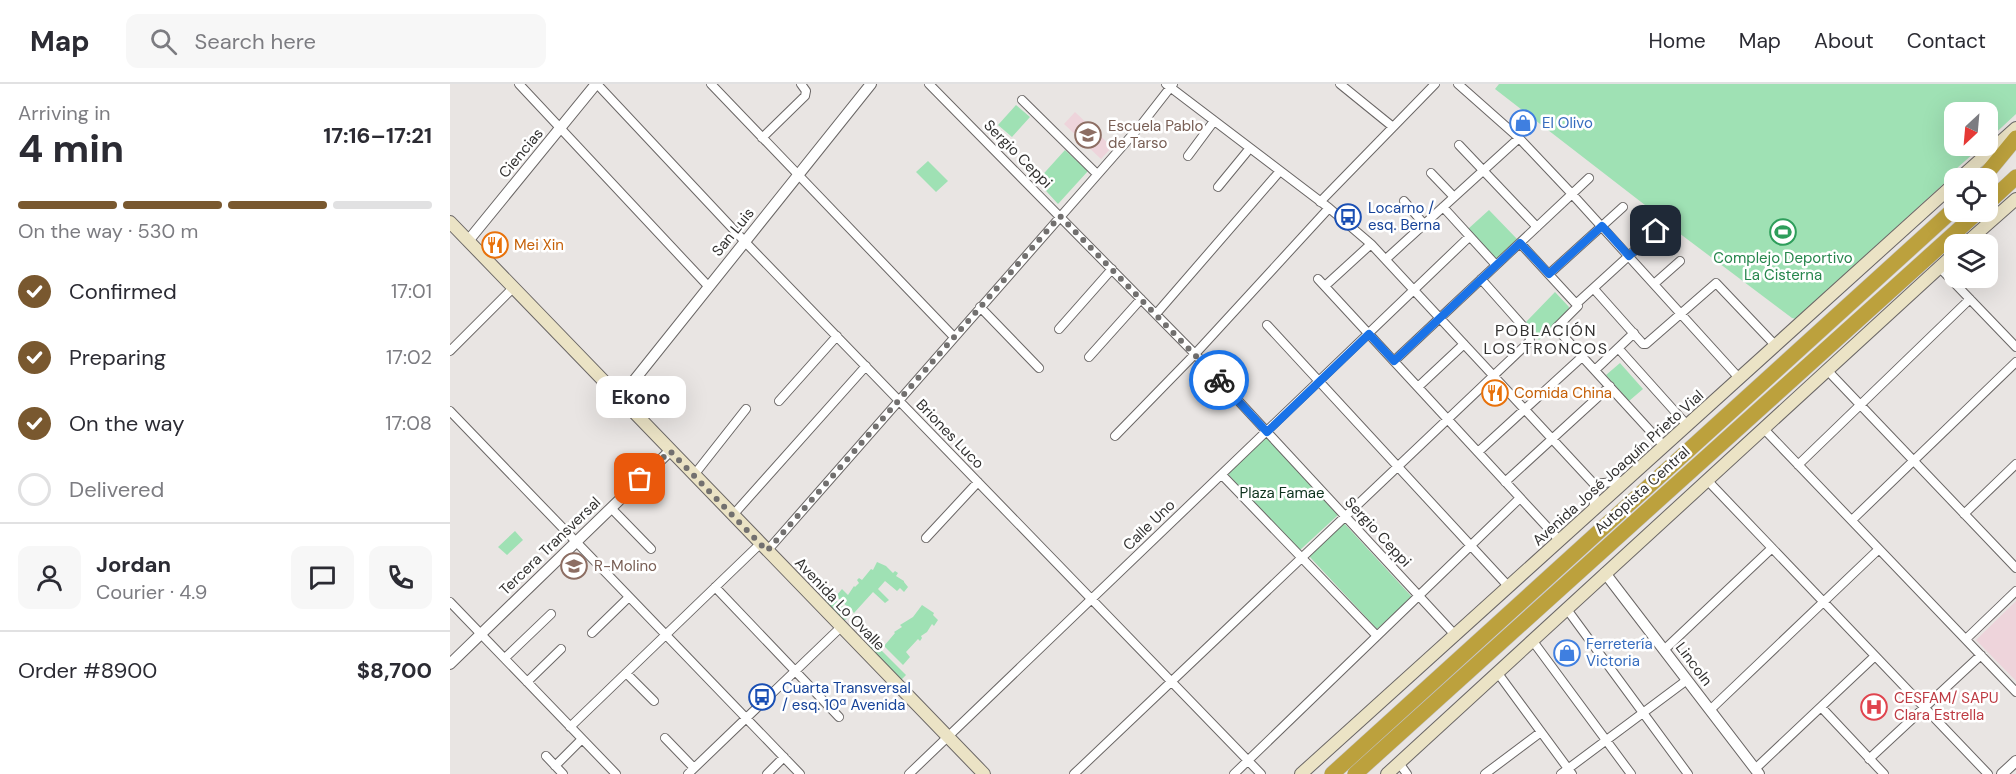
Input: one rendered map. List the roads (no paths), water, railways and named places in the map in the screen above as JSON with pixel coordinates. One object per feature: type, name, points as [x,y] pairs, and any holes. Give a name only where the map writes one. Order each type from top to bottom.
[{"type":"highway","points":[[1991,168],[2016,138]]},
{"type":"highway","points":[[1998,170],[2016,153]]},
{"type":"highway","points":[[1998,194],[2013,181]]},
{"type":"highway","name":"Autopista Central","points":[[1332,774],[1944,218]]},
{"type":"highway","name":"Autopista Central","points":[[1354,774],[1967,222]]},
{"type":"main road","points":[[1971,168],[2016,128]]},
{"type":"main road","name":"Avenida José Joaquín Prieto Vial","points":[[1301,774],[1944,193]]},
{"type":"main road","points":[[1976,234],[2016,199]]},
{"type":"main road","name":"Avenida Lo Ovalle","points":[[450,222],[948,736],[980,772]]},
{"type":"main road","points":[[1386,774],[1944,263]]},
{"type":"street","points":[[519,84],[709,287]]},
{"type":"street","name":"Ciencias","points":[[468,241],[597,84]]},
{"type":"street","name":"Briones Luco","points":[[597,84],[745,241],[1261,774]]},
{"type":"street","points":[[711,84],[954,337]]},
{"type":"street","points":[[762,138],[805,96],[806,91],[801,84]]},
{"type":"street","name":"San Luis","points":[[620,399],[871,84]]},
{"type":"street","name":"Sergio Ceppi","points":[[929,84],[1195,354],[1456,636]]},
{"type":"street","points":[[1340,84],[1393,127]]},
{"type":"street","points":[[1320,202],[1435,84]]},
{"type":"street","points":[[1458,84],[1519,138],[1739,378]]},
{"type":"street","points":[[570,726],[715,587],[764,547],[980,308],[1097,174],[1170,85],[1329,208],[1386,259],[1594,484],[1593,511]]},
{"type":"street","points":[[1022,100],[1097,174]]},
{"type":"street","points":[[1188,156],[1214,121]]},
{"type":"street","points":[[1386,259],[1519,138]]},
{"type":"street","points":[[1459,145],[1537,227]]},
{"type":"street","points":[[1218,187],[1250,148]]},
{"type":"street","points":[[1156,314],[1280,171]]},
{"type":"street","points":[[1431,173],[1454,197]]},
{"type":"street","points":[[1394,361],[1589,178]]},
{"type":"street","points":[[1404,201],[1424,224]]},
{"type":"street","points":[[1443,207],[1496,265]]},
{"type":"street","points":[[1549,274],[1623,207]]},
{"type":"street","points":[[1114,436],[1195,354],[1329,208]]},
{"type":"street","points":[[1656,231],[1577,305],[1557,328],[1664,446]]},
{"type":"street","name":"Calle Uno","points":[[909,774],[1469,237]]},
{"type":"street","points":[[1520,243],[1577,305]]},
{"type":"street","points":[[1325,286],[1371,244]]},
{"type":"street","points":[[1654,284],[1680,261]]},
{"type":"street","points":[[1940,267],[2016,348]]},
{"type":"street","points":[[1059,329],[1112,269]]},
{"type":"street","points":[[1318,279],[1560,541]]},
{"type":"street","points":[[1074,774],[1446,418],[1530,341],[1529,333],[1481,279]]},
{"type":"street","points":[[1594,289],[1646,344],[1716,283],[1775,345]]},
{"type":"street","points":[[450,351],[513,288]]},
{"type":"street","points":[[1089,357],[1141,299]]},
{"type":"street","points":[[1798,465],[1970,299]]},
{"type":"street","points":[[980,308],[1039,368]]},
{"type":"street","points":[[1267,325],[1509,587]]},
{"type":"street","points":[[1595,370],[1634,333]]},
{"type":"street","points":[[779,401],[837,336]]},
{"type":"street","points":[[1418,387],[1464,344]]},
{"type":"street","points":[[1618,348],[1687,425]]},
{"type":"street","points":[[1478,452],[1583,356]]},
{"type":"street","points":[[1852,520],[2016,362]]},
{"type":"street","points":[[733,515],[866,366]]},
{"type":"street","points":[[1827,370],[2016,568]]},
{"type":"street","points":[[1505,482],[1610,386]]},
{"type":"street","points":[[694,475],[746,409]]},
{"type":"street","points":[[450,411],[800,774]]},
{"type":"street","points":[[1763,428],[2016,692]]},
{"type":"street","name":"Tercera Transversal","points":[[450,664],[670,451]]},
{"type":"street","points":[[1964,514],[2016,464]]},
{"type":"street","points":[[1222,475],[1377,636]]},
{"type":"street","points":[[1594,484],[1610,484],[1627,480]]},
{"type":"street","points":[[1707,480],[1988,774]]},
{"type":"street","points":[[926,538],[978,482]]},
{"type":"street","points":[[1234,774],[1520,498]]},
{"type":"street","points":[[611,508],[651,549]]},
{"type":"street","points":[[1664,650],[1772,548]]},
{"type":"street","points":[[1710,710],[1879,549]]},
{"type":"street","name":"Lincoln","points":[[1605,573],[1757,772]]},
{"type":"street","points":[[715,587],[839,717]]},
{"type":"street","points":[[1966,639],[2016,591]]},
{"type":"street","points":[[592,633],[629,597]]},
{"type":"street","points":[[450,602],[616,774]]},
{"type":"street","points":[[1566,608],[1689,774]]},
{"type":"street","points":[[505,658],[551,614]]},
{"type":"street","points":[[665,738],[691,771],[841,627]]},
{"type":"street","points":[[1532,640],[1631,774]]},
{"type":"street","points":[[527,682],[561,649]]},
{"type":"street","points":[[1869,759],[1981,655]]},
{"type":"street","points":[[1757,772],[1875,656]]},
{"type":"street","points":[[1497,672],[1567,772],[1687,680]]},
{"type":"street","points":[[626,674],[654,701]]},
{"type":"street","points":[[1821,707],[1884,774]]},
{"type":"street","points":[[1485,774],[1541,732]]},
{"type":"street","points":[[555,766],[582,738]]},
{"type":"street","points":[[546,756],[563,774]]},
{"type":"street","points":[[766,774],[784,757]]},
{"type":"street","points":[[2002,774],[2016,761]]},
{"type":"street","points":[[1399,763],[1407,774]]},
{"type":"place","name":"El Olivo","points":[[1523,123]]},
{"type":"place","name":"Escuela Pablo de Tarso","points":[[1088,135]]},
{"type":"place","name":"Locarno / esq. Berna","points":[[1348,217]]},
{"type":"place","name":"Complejo Deportivo La Cisterna","points":[[1783,232]]},
{"type":"place","name":"Mei Xin","points":[[495,245]]},
{"type":"place","name":"Comida China","points":[[1495,393]]},
{"type":"place","name":"Ekono","points":[[640,479]]},
{"type":"place","name":"R-Molino","points":[[574,566]]},
{"type":"place","name":"Ferretería Victoria","points":[[1567,653]]},
{"type":"place","name":"Cuarta Transversal / esq. 10ª Avenida","points":[[762,697]]},
{"type":"place","name":"CESFAM/ SAPU Clara Estrella","points":[[1874,707]]},
{"type":"district","name":"POBLACIÓN LOS TRONCOS","points":[[1546,339]]},
{"type":"park label","name":"Plaza Famae","points":[[1282,493]]}]
